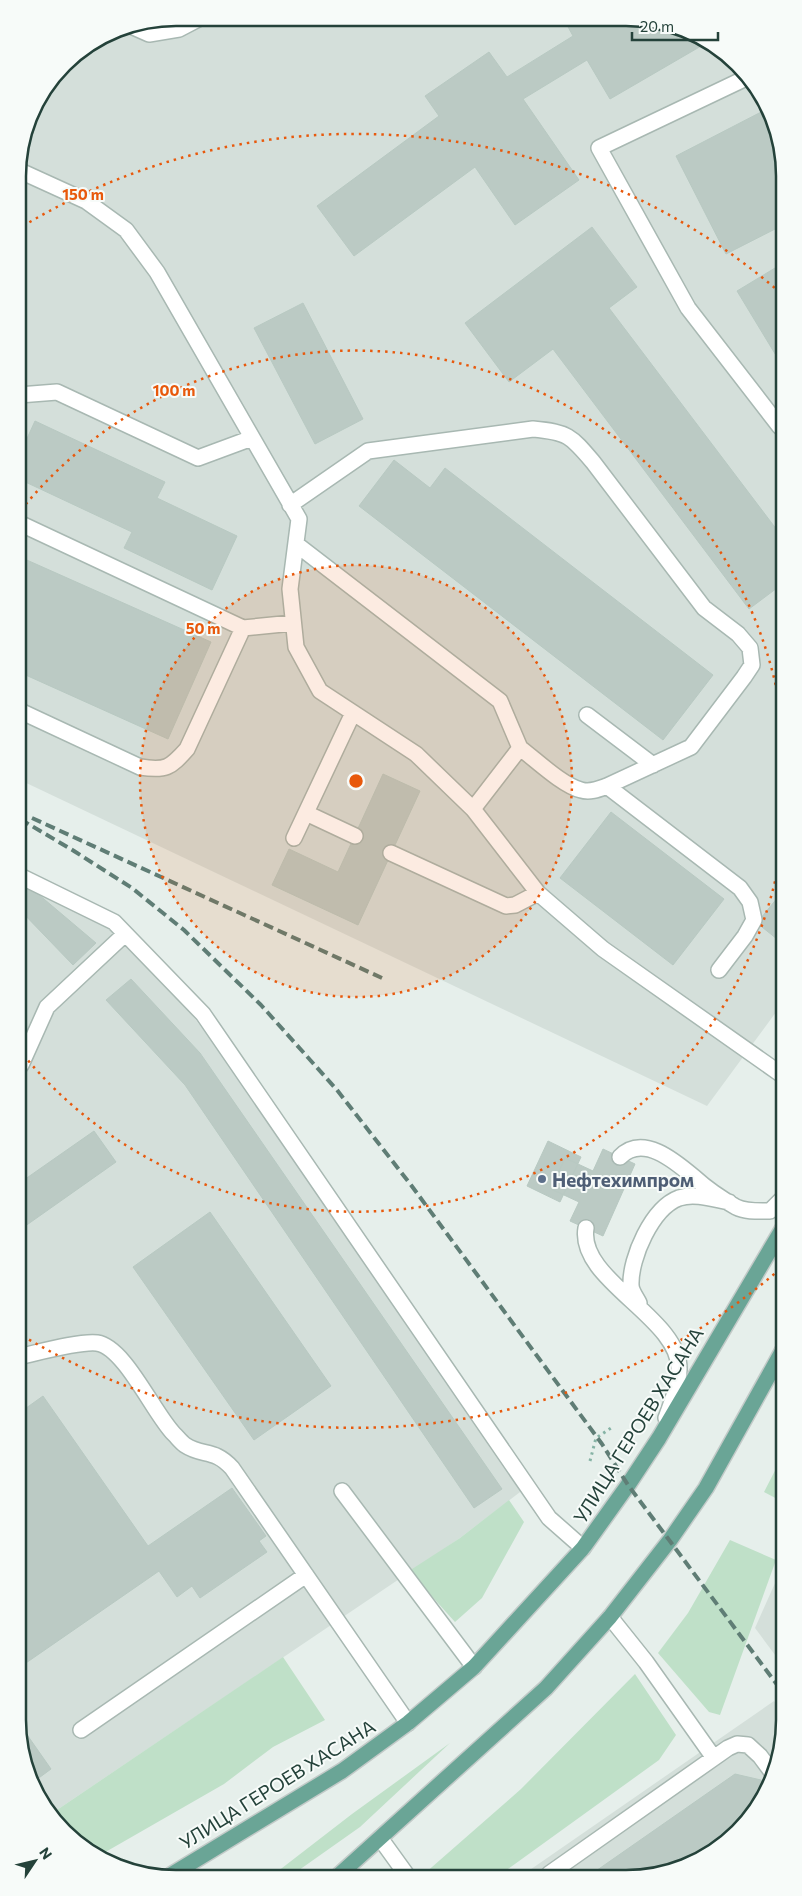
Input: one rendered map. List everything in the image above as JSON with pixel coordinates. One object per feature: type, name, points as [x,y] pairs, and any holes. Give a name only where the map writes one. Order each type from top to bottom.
[{"type":"main road","name":"УЛИЦА ГЕРОЕВ ХАСАНА","points":[[179,1870],[342,1771],[408,1723],[474,1667],[583,1548],[628,1485],[775,1241]]},
{"type":"main road","points":[[345,1870],[546,1688],[610,1617],[670,1540],[706,1488],[775,1364]]},
{"type":"lane","points":[[141,30],[149,34],[178,29],[184,26]]},
{"type":"lane","points":[[741,80],[599,148],[688,308],[776,422]]},
{"type":"lane","points":[[27,174],[86,202],[126,230],[157,272],[299,520],[290,589],[293,624],[296,647],[320,691],[416,754],[473,809],[538,892],[603,949],[775,1070]]},
{"type":"lane","points":[[27,394],[57,392],[198,458],[252,438]]},
{"type":"lane","points":[[290,505],[368,451],[533,429],[554,431],[574,439],[704,608],[738,634],[750,648],[752,665],[691,747],[607,786],[594,790],[581,790],[566,784],[520,748],[500,701],[296,544]]},
{"type":"lane","points":[[27,527],[243,628],[293,624]]},
{"type":"lane","points":[[27,714],[140,767],[158,770],[173,764],[187,749],[243,628]]},
{"type":"lane","points":[[294,838],[352,713]]},
{"type":"lane","points":[[587,715],[653,765]]},
{"type":"lane","points":[[473,809],[520,748]]},
{"type":"lane","points":[[607,786],[740,888],[750,902],[754,920],[745,936],[720,970]]},
{"type":"lane","points":[[306,813],[355,836]]},
{"type":"lane","points":[[391,853],[506,906],[515,905],[538,892]]},
{"type":"lane","points":[[27,879],[114,922],[203,1014],[549,1518],[583,1548]]},
{"type":"lane","points":[[26,1044],[47,1007],[125,934]]},
{"type":"lane","points":[[620,1157],[626,1150],[637,1147],[662,1153],[680,1164],[696,1179],[728,1202],[743,1210],[770,1211],[775,1205]]},
{"type":"lane","points":[[660,1329],[639,1303],[631,1288],[632,1268],[638,1249],[657,1216],[668,1205],[680,1198],[698,1196],[728,1202]]},
{"type":"lane","points":[[586,1228],[585,1236],[592,1258],[615,1285],[667,1335],[676,1352],[679,1368],[676,1392],[658,1438]]},
{"type":"lane","points":[[26,1355],[97,1343],[111,1349],[126,1366],[172,1432],[186,1445],[223,1458],[232,1468],[408,1723]]},
{"type":"lane","points":[[342,1491],[474,1667]]},
{"type":"lane","points":[[82,1730],[306,1575]]},
{"type":"lane","points":[[610,1617],[646,1662],[714,1758]]},
{"type":"lane","points":[[555,1870],[714,1758],[737,1744],[748,1745],[768,1767]]},
{"type":"lane","points":[[380,1838],[403,1870]]},
{"type":"path","points":[[590,1461],[596,1438],[611,1428]]},
{"type":"shaded area","points":[[176,26],[626,26],[655,29],[674,34],[701,46],[732,70],[756,101],[771,137],[776,176],[775,1013],[707,1106],[27,783],[27,166],[31,137],[46,101],[63,77],[77,63],[101,46],[137,31]]},
{"type":"shaded area","points":[[27,871],[92,909],[162,976],[291,1144],[524,1489],[460,1538],[57,1810],[46,1795],[31,1759],[26,1720]]},
{"type":"shaded area","points":[[775,1583],[775,1655],[755,1628]]},
{"type":"shaded area","points":[[774,1701],[775,1702],[775,1730],[771,1759],[756,1795],[739,1819],[725,1833],[701,1850],[665,1865],[645,1868],[626,1870],[530,1870]]},
{"type":"green space","points":[[775,1470],[775,1498],[764,1492]]},
{"type":"green space","points":[[509,1500],[524,1522],[482,1598],[455,1622],[409,1571],[460,1538]]},
{"type":"green space","points":[[730,1540],[775,1560],[720,1715],[709,1712],[658,1653],[688,1613]]},
{"type":"green space","points":[[283,1657],[325,1720],[273,1747],[224,1784],[106,1852],[77,1833],[57,1810]]},
{"type":"green space","points":[[635,1674],[676,1735],[659,1760],[507,1870],[429,1870],[521,1789]]},
{"type":"green space","points":[[450,1743],[360,1827],[299,1870],[279,1870],[352,1814]]},
{"type":"building","points":[[568,26],[626,26],[655,29],[674,34],[701,46],[610,99],[587,60],[523,99],[579,180],[515,225],[475,167],[354,256],[317,206],[439,116],[425,96],[489,52],[507,77],[573,36]]},
{"type":"building","points":[[761,112],[771,137],[774,157],[776,229],[726,254],[676,156]]},
{"type":"building","points":[[592,227],[637,287],[609,308],[776,528],[776,589],[749,609],[553,349],[509,382],[465,323]]},
{"type":"building","points":[[776,267],[776,355],[737,291]]},
{"type":"building","points":[[303,303],[363,419],[315,444],[254,328]]},
{"type":"building","points":[[35,421],[165,482],[157,498],[237,536],[212,590],[124,548],[132,532],[27,483],[27,439]]},
{"type":"building","points":[[394,460],[430,488],[445,468],[713,675],[663,740],[359,506]]},
{"type":"building","points":[[27,560],[211,642],[168,739],[27,675]]},
{"type":"building","points":[[383,774],[420,791],[358,925],[272,885],[289,849],[338,872]]},
{"type":"building","points":[[611,812],[724,899],[673,965],[560,878]]},
{"type":"building","points":[[27,884],[96,943],[73,965],[27,917]]},
{"type":"building","points":[[776,900],[776,938],[757,923]]},
{"type":"building","points":[[131,979],[200,1053],[502,1489],[474,1508],[185,1085],[106,1000]]},
{"type":"building","points":[[94,1131],[116,1162],[26,1225],[26,1178]]},
{"type":"building","points":[[548,1141],[581,1157],[560,1202],[527,1186]]},
{"type":"building","points":[[603,1149],[635,1164],[603,1236],[570,1221],[579,1202],[551,1189],[565,1158],[593,1171]]},
{"type":"building","points":[[210,1212],[331,1386],[254,1440],[133,1267]]},
{"type":"building","points":[[43,1396],[148,1546],[232,1488],[266,1536],[259,1541],[267,1552],[200,1598],[192,1586],[177,1597],[159,1571],[26,1663],[26,1408]]},
{"type":"building","points":[[28,1736],[51,1769],[39,1778],[31,1759]]},
{"type":"building","points":[[735,1774],[762,1782],[756,1795],[739,1819],[725,1833],[701,1850],[665,1865],[626,1870],[597,1870]]},
{"type":"railway","points":[[32,818],[382,978]]},
{"type":"railway","points":[[27,823],[132,888],[184,930],[261,1005],[337,1090],[411,1185],[602,1444],[628,1485],[775,1682]]},
{"type":"place","name":"Нефтехимпром","points":[[542,1179]]}]
